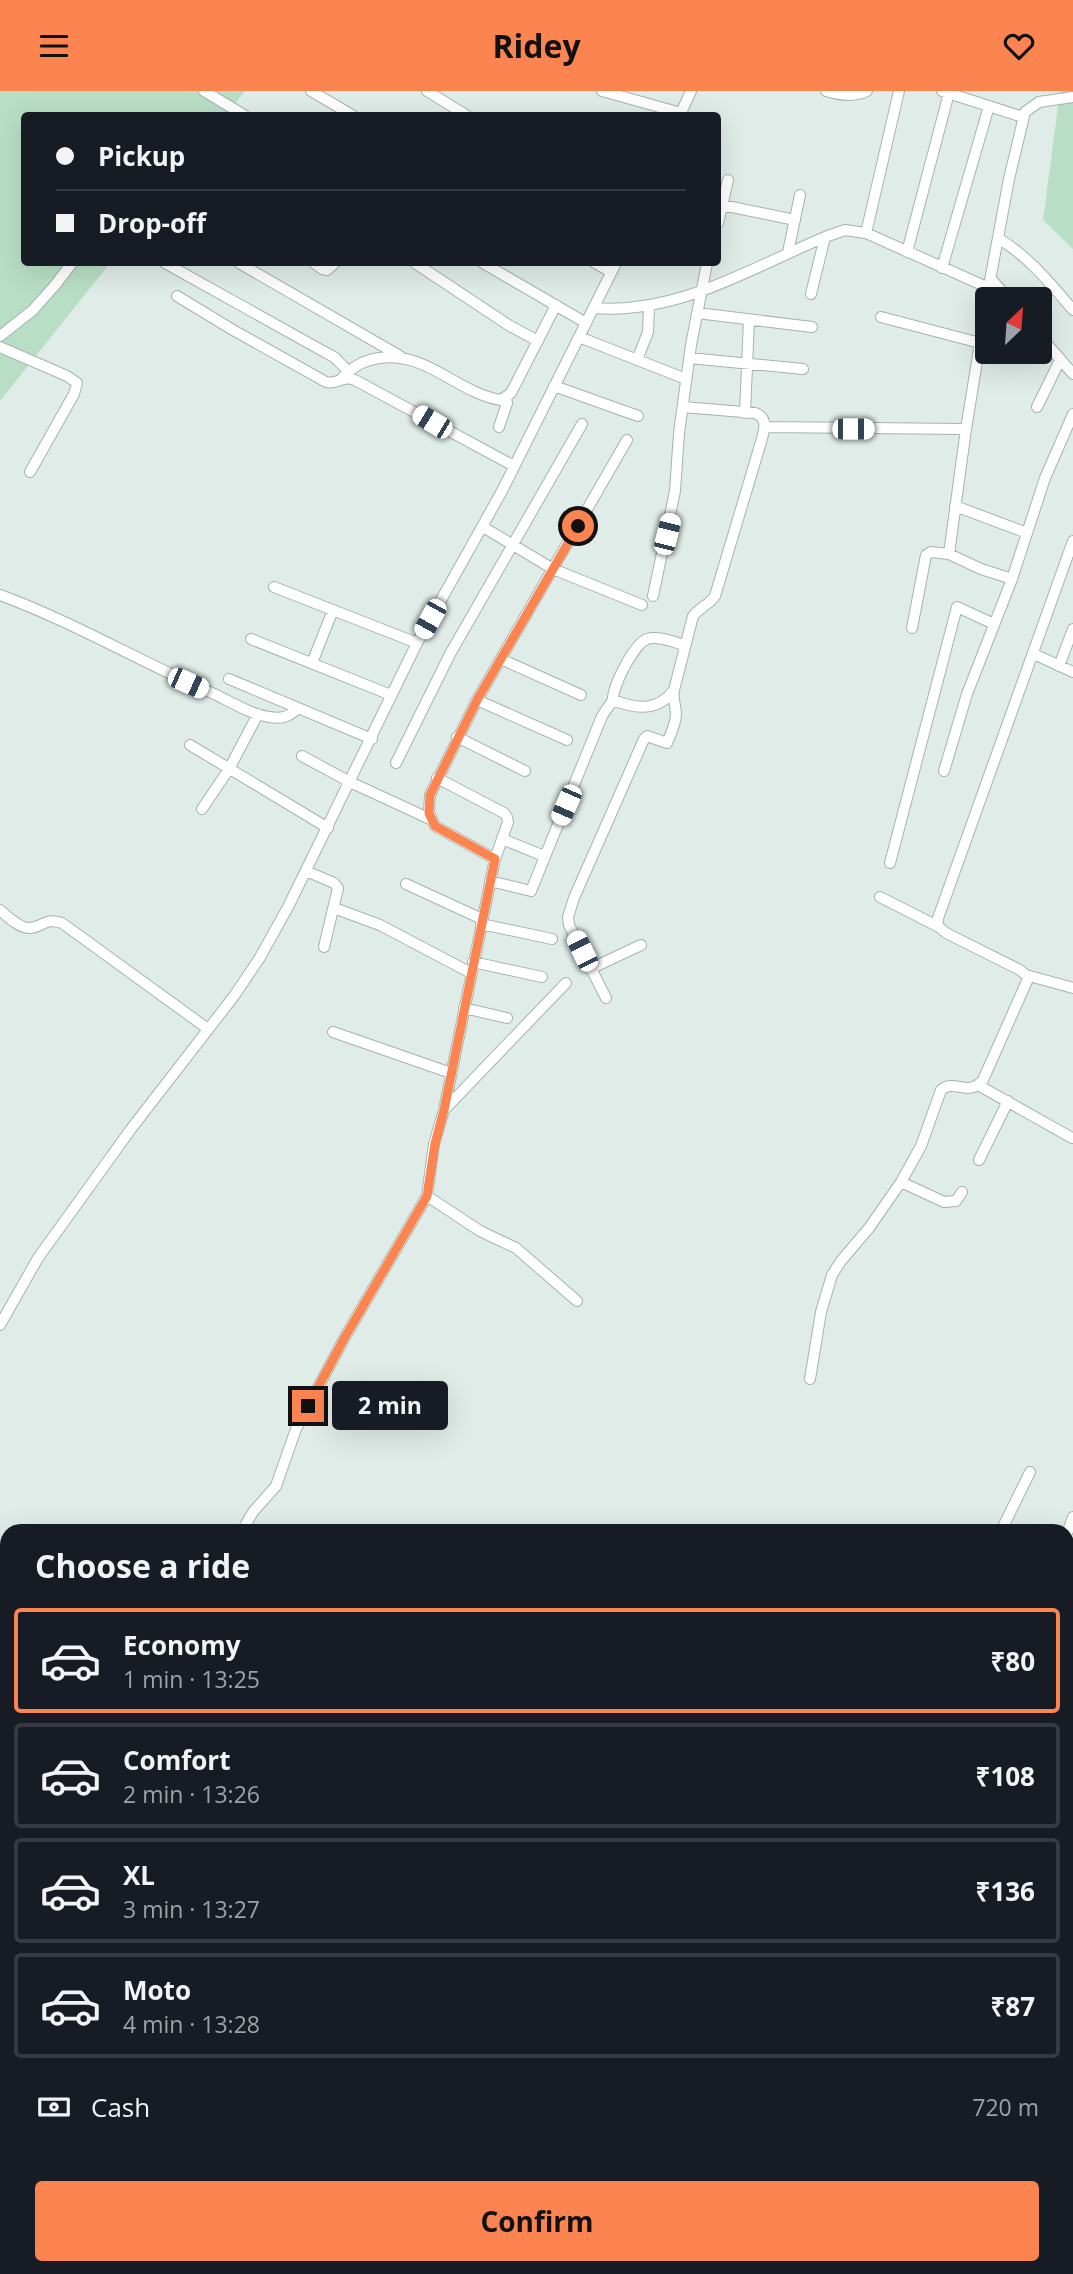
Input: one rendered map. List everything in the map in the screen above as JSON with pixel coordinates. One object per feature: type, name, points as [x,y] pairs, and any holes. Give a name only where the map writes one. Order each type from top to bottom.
[{"type":"street","points":[[204,91],[239,112]]},
{"type":"street","points":[[311,91],[347,112]]},
{"type":"street","points":[[427,91],[461,112]]},
{"type":"street","points":[[602,91],[674,112]]},
{"type":"street","points":[[682,112],[691,91]]},
{"type":"street","points":[[826,91],[837,94],[861,94],[867,91]]},
{"type":"street","points":[[866,233],[899,91]]},
{"type":"street","points":[[907,252],[946,92],[1023,117]]},
{"type":"street","points":[[990,287],[1023,117],[1030,107],[1051,95],[1073,97]]},
{"type":"street","points":[[942,268],[989,106]]},
{"type":"street","points":[[721,210],[728,180]]},
{"type":"street","points":[[788,252],[800,195]]},
{"type":"street","points":[[722,205],[795,221]]},
{"type":"street","points":[[594,308],[628,310],[649,307],[700,292],[788,252],[845,230],[866,233],[979,287]]},
{"type":"street","points":[[811,294],[824,237]]},
{"type":"street","points":[[998,238],[1036,266],[1073,310]]},
{"type":"street","points":[[0,336],[33,310],[70,266]]},
{"type":"street","points":[[170,266],[321,349],[341,363],[348,377],[514,466]]},
{"type":"street","points":[[244,266],[402,357]]},
{"type":"street","points":[[420,266],[538,341]]},
{"type":"street","points":[[488,266],[586,323]]},
{"type":"street","points":[[653,596],[675,491],[686,379],[706,266]]},
{"type":"street","points":[[0,1325],[38,1258],[131,1129],[259,960],[372,740],[417,643],[483,527],[613,267]]},
{"type":"street","points":[[177,296],[326,382],[332,383],[364,361],[402,357],[421,362],[501,400],[511,393],[556,305]]},
{"type":"street","points":[[637,360],[648,331],[649,307]]},
{"type":"street","points":[[697,313],[812,327]]},
{"type":"street","points":[[881,317],[975,342]]},
{"type":"street","points":[[746,412],[749,320]]},
{"type":"street","points":[[579,337],[686,379]]},
{"type":"street","points":[[0,347],[67,376],[77,383],[77,389],[30,473]]},
{"type":"street","points":[[1052,350],[1073,374]]},
{"type":"street","points":[[689,358],[803,369]]},
{"type":"street","points":[[1037,407],[1060,360]]},
{"type":"street","points":[[949,554],[977,364]]},
{"type":"street","points":[[554,386],[638,416]]},
{"type":"street","points":[[499,427],[507,403],[506,398]]},
{"type":"street","points":[[606,998],[569,925],[571,908],[644,739],[647,736],[667,743],[676,716],[674,690],[693,616],[711,603],[715,596],[765,427],[761,415],[683,407]]},
{"type":"street","points":[[944,771],[967,694],[1012,579],[1045,478],[1073,414]]},
{"type":"street","points":[[396,763],[428,695],[582,424]]},
{"type":"street","points":[[765,427],[966,429]]},
{"type":"street","points":[[495,859],[435,826],[430,819],[428,802],[437,778],[477,700],[627,440]]},
{"type":"street","points":[[956,506],[1027,533]]},
{"type":"street","points":[[483,527],[552,569],[642,605]]},
{"type":"street","points":[[939,927],[938,914],[1073,541]]},
{"type":"street","points":[[912,628],[926,555],[931,552],[949,554],[981,569],[1012,579]]},
{"type":"street","points":[[274,587],[417,643]]},
{"type":"street","points":[[0,595],[59,619],[188,683],[258,714],[279,718],[290,716],[298,708]]},
{"type":"street","points":[[890,863],[957,607],[994,624]]},
{"type":"street","points":[[312,663],[332,610]]},
{"type":"street","points":[[1059,666],[1073,629]]},
{"type":"street","points":[[251,639],[391,695]]},
{"type":"street","points":[[490,881],[531,891],[602,716],[613,701],[616,681],[640,644],[647,639],[685,645]]},
{"type":"street","points":[[1034,654],[1073,672]]},
{"type":"street","points":[[501,659],[581,695]]},
{"type":"street","points":[[229,679],[372,740]]},
{"type":"street","points":[[613,701],[645,708],[668,698],[674,690]]},
{"type":"street","points":[[477,700],[567,740]]},
{"type":"street","points":[[202,809],[229,769],[258,714]]},
{"type":"street","points":[[457,737],[525,771]]},
{"type":"street","points":[[190,745],[328,828]]},
{"type":"street","points":[[302,757],[430,819]]},
{"type":"street","points":[[247,1524],[253,1512],[276,1486],[296,1429],[345,1337],[427,1196],[435,1144],[490,881],[508,822],[504,813],[437,778]]},
{"type":"street","points":[[502,839],[544,856]]},
{"type":"street","points":[[306,871],[334,883],[338,888],[324,947]]},
{"type":"street","points":[[406,884],[482,921],[552,939]]},
{"type":"street","points":[[880,897],[1026,975],[1073,988]]},
{"type":"street","points":[[334,908],[380,925],[472,967],[542,977]]},
{"type":"street","points":[[0,910],[28,928],[51,921],[62,923],[208,1029]]},
{"type":"street","points":[[590,969],[640,945]]},
{"type":"street","points":[[810,1379],[821,1312],[832,1275],[901,1182],[921,1146],[941,1090],[945,1087],[968,1089],[978,1086],[988,1070],[1027,981],[1026,975]]},
{"type":"street","points":[[444,1110],[566,983]]},
{"type":"street","points":[[464,1008],[507,1017]]},
{"type":"street","points":[[333,1032],[451,1073]]},
{"type":"street","points":[[978,1086],[1072,1138]]},
{"type":"street","points":[[979,1160],[1008,1101]]},
{"type":"street","points":[[901,1182],[944,1202],[956,1201],[962,1192]]},
{"type":"street","points":[[427,1196],[480,1231],[516,1248],[577,1301]]},
{"type":"street","points":[[1004,1524],[1030,1472]]},
{"type":"green space","points":[[0,91],[245,91],[228,112],[21,112],[21,266],[108,266],[0,401]]},
{"type":"green space","points":[[1060,91],[1073,91],[1073,249],[1043,220]]},
{"type":"route","points":[[308,1406],[427,1196],[435,1144],[495,859],[435,826],[429,813],[430,795],[477,700],[578,526]]}]
